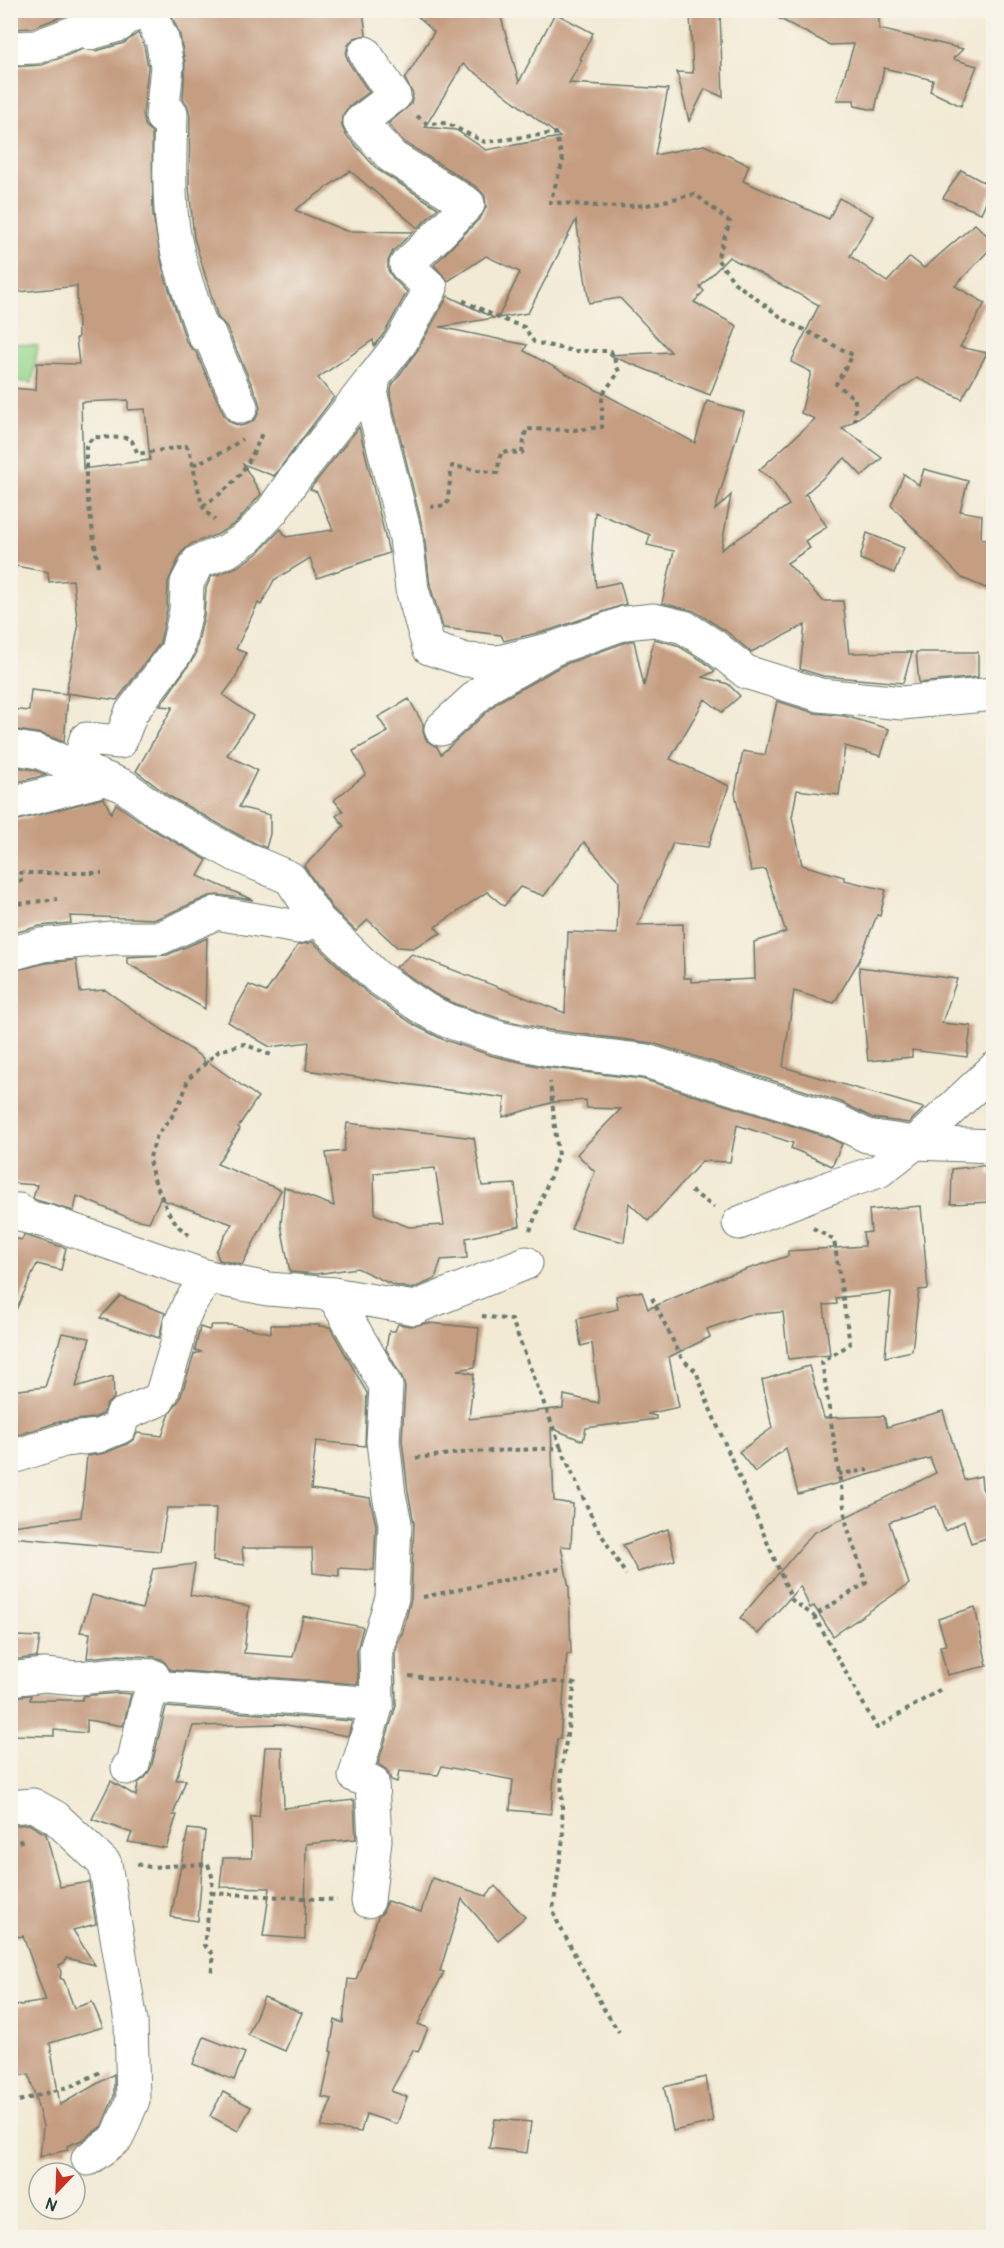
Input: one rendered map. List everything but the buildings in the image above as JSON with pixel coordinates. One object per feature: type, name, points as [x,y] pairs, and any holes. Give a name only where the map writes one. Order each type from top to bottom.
[{"type":"street","points":[[10,48],[36,47],[86,28],[91,33],[119,26],[122,20],[147,10],[162,39],[167,66],[162,117],[171,114],[173,230],[192,302],[204,335],[209,334],[255,425]]},
{"type":"street","points":[[91,774],[86,739],[120,742],[131,713],[177,651],[186,611],[187,583],[198,562],[227,551],[242,542],[272,511],[294,479],[401,342],[431,288],[406,265],[468,204],[392,157],[360,122],[394,96],[365,53]]},
{"type":"street","points":[[374,377],[371,396],[406,538],[412,589],[429,648],[466,660],[499,662],[555,648],[625,623],[654,620],[684,627],[714,646],[746,672],[820,694],[902,703],[993,694]]},
{"type":"street","points":[[441,729],[487,687],[555,648]]},
{"type":"street","points":[[10,747],[39,752],[124,786],[159,812],[236,855],[290,878],[318,920],[377,977],[426,1010],[448,1021],[489,1035],[546,1049],[646,1060],[835,1120],[867,1136],[915,1143],[993,1146]]},
{"type":"street","points":[[10,804],[91,774]]},
{"type":"street","points":[[10,954],[42,945],[112,938],[160,938],[216,913],[298,927],[318,920]]},
{"type":"street","points":[[739,1223],[879,1171],[915,1143],[993,1069]]},
{"type":"street","points":[[10,1210],[19,1210],[27,1216],[208,1277],[268,1289],[333,1294],[414,1308],[527,1249]]},
{"type":"street","points":[[10,1458],[64,1440],[98,1436],[120,1427],[122,1415],[158,1400],[177,1344],[180,1325],[189,1304],[208,1277]]},
{"type":"street","points":[[333,1294],[386,1386],[383,1441],[389,1496],[395,1523],[390,1603],[376,1650],[377,1704],[356,1776],[372,1782],[375,1840],[368,1901]]},
{"type":"street","points":[[10,1679],[44,1675],[78,1678],[118,1674],[153,1676],[153,1688],[133,1764],[128,1768]]},
{"type":"street","points":[[153,1688],[377,1704]]},
{"type":"street","points":[[10,1807],[33,1805],[55,1817],[105,1864],[131,2022],[133,2100],[117,2138],[88,2159]]},
{"type":"path","points":[[446,123],[485,142],[555,133],[563,161],[550,202],[608,207],[647,205],[695,194],[730,222],[717,259],[735,283],[785,320],[853,355],[836,384],[855,399],[855,424]]},
{"type":"path","points":[[400,511],[447,505],[452,466],[497,473],[501,452],[522,453],[526,429],[574,430],[602,427],[602,395],[619,372],[611,351],[573,351],[534,342],[524,327],[431,288]]},
{"type":"path","points":[[193,465],[227,450],[255,425]]},
{"type":"path","points":[[203,506],[225,491],[238,478],[255,425]]},
{"type":"path","points":[[98,566],[86,487],[86,446],[93,437],[127,438],[132,441],[138,454],[186,446],[206,512],[242,542]]},
{"type":"path","points":[[10,881],[21,881],[20,873],[102,873]]},
{"type":"path","points":[[10,905],[57,899]]},
{"type":"path","points":[[208,1277],[196,1243],[179,1227],[160,1198],[149,1160],[157,1135],[171,1118],[183,1096],[188,1079],[206,1061],[219,1051],[244,1044],[271,1054]]},
{"type":"path","points":[[527,1249],[558,1155],[546,1049]]},
{"type":"path","points":[[807,1224],[834,1240],[850,1344],[822,1362],[847,1526],[866,1583],[814,1616]]},
{"type":"path","points":[[652,1298],[682,1359],[696,1371],[792,1600],[814,1616],[877,1728],[941,1689]]},
{"type":"path","points":[[479,1316],[512,1320],[561,1448],[595,1524],[626,1575]]},
{"type":"path","points":[[385,1459],[561,1448]]},
{"type":"path","points":[[838,1474],[868,1470]]},
{"type":"path","points":[[390,1603],[564,1568]]},
{"type":"path","points":[[401,1675],[479,1683],[554,1680],[575,1684],[561,1773],[563,1838],[553,1910],[599,2001],[619,2032]]},
{"type":"path","points":[[94,1854],[150,1867],[208,1864],[213,1879],[204,1945],[214,1955],[211,1975]]},
{"type":"path","points":[[211,1893],[368,1901]]},
{"type":"path","points":[[19,2101],[75,2085],[132,2054]]},
{"type":"green space","points":[[11,343],[38,346],[32,383],[11,380]]}]
